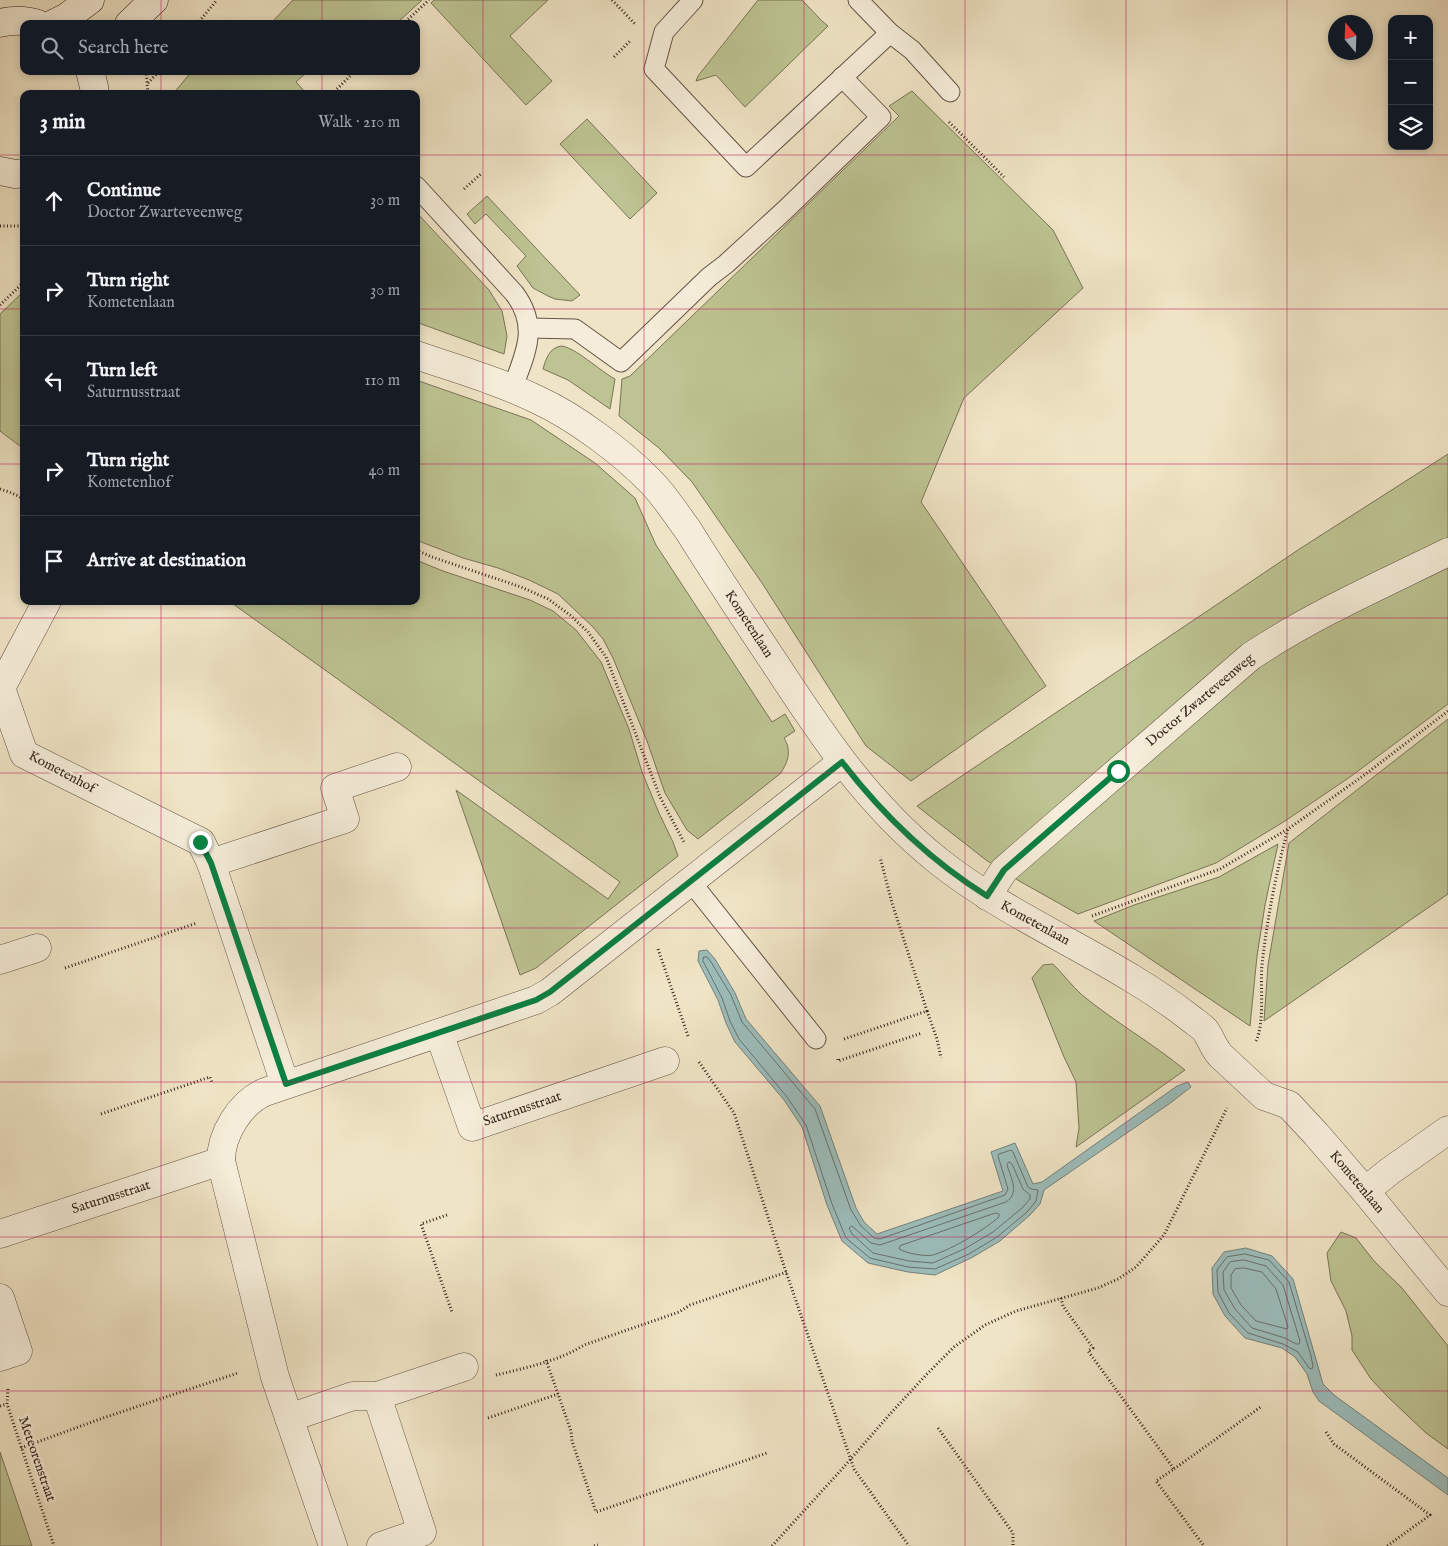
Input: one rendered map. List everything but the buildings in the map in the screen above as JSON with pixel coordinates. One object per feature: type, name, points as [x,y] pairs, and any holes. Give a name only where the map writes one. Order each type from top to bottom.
[{"type":"street","points":[[61,20],[90,0]]},
{"type":"street","points":[[133,20],[154,0]]},
{"type":"street","points":[[0,23],[20,21]]},
{"type":"street","points":[[0,171],[20,173]]},
{"type":"street","name":"Kometenlaan","points":[[420,357],[539,400],[577,423],[610,447],[652,483],[688,530],[842,762],[870,796],[918,844],[958,876],[987,896],[1100,959],[1177,1008],[1205,1030],[1216,1051],[1264,1096],[1288,1106],[1316,1134],[1448,1292]]},
{"type":"street","name":"Doctor Zwarteveenweg","points":[[987,896],[1004,870],[1250,656],[1315,617],[1448,552]]},
{"type":"street","name":"Kometenhof","points":[[45,605],[1,688],[24,754],[200,842],[211,863],[286,1084]]},
{"type":"street","points":[[333,1546],[275,1376],[221,1161],[221,1150],[231,1125],[240,1112],[259,1095],[286,1084],[536,1000],[550,992],[842,762]]},
{"type":"street","points":[[211,863],[345,818],[335,788],[397,767]]},
{"type":"street","points":[[0,960],[37,948]]},
{"type":"street","name":"Saturnusstraat","points":[[439,1033],[472,1126],[665,1061]]},
{"type":"street","points":[[1364,1191],[1448,1130]]},
{"type":"street","name":"Saturnusstraat","points":[[0,1234],[221,1161]]},
{"type":"street","points":[[0,1298],[18,1351],[0,1357]]},
{"type":"street","points":[[289,1418],[353,1396],[377,1396],[464,1367]]},
{"type":"street","points":[[377,1396],[422,1532],[381,1546]]},
{"type":"lane","points":[[693,0],[664,32],[654,69],[746,167],[890,33]]},
{"type":"lane","points":[[858,0],[890,33],[912,50],[950,92]]},
{"type":"lane","points":[[529,328],[575,329],[621,362],[708,277],[726,264],[785,210],[881,117],[842,77]]},
{"type":"lane","points":[[420,190],[514,293],[521,305],[529,328],[527,348],[512,389]]},
{"type":"lane","points":[[691,882],[816,1039]]},
{"type":"path","points":[[201,20],[216,0]]},
{"type":"path","points":[[407,20],[429,0]]},
{"type":"path","points":[[612,0],[641,30]]},
{"type":"path","points":[[614,57],[626,45]]},
{"type":"path","points":[[147,75],[148,90]]},
{"type":"path","points":[[148,84],[156,75]]},
{"type":"path","points":[[336,90],[351,75]]},
{"type":"path","points":[[464,189],[482,173]]},
{"type":"path","points":[[0,226],[20,226]]},
{"type":"path","points":[[0,305],[20,286]]},
{"type":"path","points":[[0,489],[20,497]]},
{"type":"path","points":[[420,552],[521,587],[548,599],[570,615],[588,632],[606,657],[660,797],[687,848]]},
{"type":"path","points":[[1086,918],[1220,869],[1288,828],[1349,786],[1448,711]]},
{"type":"path","points":[[1258,1036],[1262,966],[1270,911],[1288,828]]},
{"type":"path","points":[[880,855],[892,902],[937,1039],[941,1058]]},
{"type":"path","points":[[60,970],[200,922]]},
{"type":"path","points":[[656,943],[691,1044]]},
{"type":"path","points":[[864,1032],[928,1011]]},
{"type":"path","points":[[850,1057],[922,1032]]},
{"type":"path","points":[[696,1057],[734,1113],[786,1272],[854,1469],[910,1546]]},
{"type":"path","points":[[101,1114],[210,1077],[212,1082]]},
{"type":"path","points":[[772,1546],[890,1414],[954,1347],[985,1325],[1016,1310],[1098,1288],[1118,1279],[1136,1266],[1164,1235],[1231,1100]]},
{"type":"path","points":[[447,1215],[421,1224],[452,1312]]},
{"type":"path","points":[[492,1376],[535,1365],[573,1352],[584,1345],[679,1312],[690,1305],[786,1272]]},
{"type":"path","points":[[1061,1298],[1063,1306],[1093,1348],[1088,1351],[1174,1469]]},
{"type":"path","points":[[546,1360],[571,1431],[572,1441],[596,1512],[767,1453]]},
{"type":"path","points":[[21,1448],[103,1418],[243,1372]]},
{"type":"path","name":"Meteorenstraat","points":[[8,1384],[6,1404],[54,1546]]},
{"type":"path","points":[[488,1418],[558,1394]]},
{"type":"path","points":[[0,1406],[6,1404]]},
{"type":"path","points":[[1204,1546],[1156,1481],[1262,1406]]},
{"type":"path","points":[[938,1428],[1013,1533],[1013,1546]]},
{"type":"path","points":[[1326,1432],[1334,1444],[1430,1515],[1386,1546]]},
{"type":"green space","points":[[293,0],[422,0],[400,20],[274,20]]},
{"type":"green space","points":[[434,0],[548,0],[510,36],[552,81],[526,105],[431,3]]},
{"type":"green space","points":[[758,0],[802,0],[828,26],[745,107],[716,75],[696,81]]},
{"type":"green space","points":[[189,75],[304,75],[296,82],[303,90],[176,90]]},
{"type":"green space","points":[[912,91],[1053,230],[1083,288],[964,398],[921,502],[1046,686],[911,781],[866,746],[762,583],[692,482],[659,448],[619,416],[622,379],[630,376],[899,116],[889,106]]},
{"type":"green space","points":[[587,119],[657,193],[630,219],[560,144]]},
{"type":"green space","points":[[487,196],[580,295],[572,301],[555,299],[533,288],[517,266],[526,256],[486,214],[475,224],[467,214]]},
{"type":"green space","points":[[420,216],[489,290],[502,311],[507,336],[504,354],[420,323]]},
{"type":"green space","points":[[20,295],[20,446],[0,431],[0,314]]},
{"type":"green space","points":[[561,346],[573,350],[615,379],[610,409],[568,380],[543,369],[551,352]]},
{"type":"green space","points":[[420,381],[531,420],[595,463],[635,498],[656,545],[772,722],[785,714],[795,731],[784,738],[788,747],[788,756],[781,773],[698,839],[687,830],[665,793],[647,741],[613,658],[603,639],[593,627],[558,594],[498,568],[463,558],[420,542]]},
{"type":"green space","points":[[1448,454],[1448,704],[1350,777],[1285,821],[1216,863],[1078,914],[986,860],[917,806],[1301,548]]},
{"type":"green space","points":[[420,562],[530,600],[553,611],[576,630],[601,662],[629,729],[642,772],[678,856],[536,968],[520,975],[456,790],[608,899],[620,882],[235,605],[420,605]]},
{"type":"green space","points":[[1448,719],[1448,894],[1264,1021],[1268,965],[1289,843]]},
{"type":"green space","points":[[1278,844],[1265,905],[1257,956],[1250,1026],[1094,921],[1134,905],[1219,877]]},
{"type":"green space","points":[[1053,964],[1082,995],[1185,1070],[1076,1147],[1079,1128],[1076,1082],[1032,978],[1043,965]]},
{"type":"green space","points":[[1341,1232],[1356,1238],[1374,1261],[1402,1288],[1448,1346],[1448,1449],[1426,1433],[1388,1397],[1371,1379],[1352,1350],[1352,1336],[1346,1311],[1331,1281],[1327,1253]]},
{"type":"green space","points":[[0,1452],[32,1546],[0,1546]]},
{"type":"water","points":[[707,950],[715,959],[735,993],[746,1019],[820,1106],[856,1208],[864,1222],[877,1234],[1003,1191],[991,1152],[1015,1143],[1033,1184],[1042,1182],[1177,1086],[1188,1082],[1191,1087],[1044,1190],[1040,1204],[1030,1215],[1000,1241],[971,1258],[935,1275],[908,1272],[868,1263],[842,1241],[827,1205],[802,1127],[784,1100],[735,1042],[718,1000],[698,961],[699,951]]},
{"type":"water","points":[[1246,1248],[1272,1256],[1293,1279],[1323,1384],[1334,1395],[1448,1478],[1448,1495],[1319,1401],[1313,1392],[1307,1374],[1295,1357],[1282,1348],[1245,1338],[1225,1316],[1213,1294],[1212,1268],[1224,1252]]},
{"type":"route","points":[[200,842],[211,863],[286,1084],[536,1000],[550,992],[842,762],[870,796],[918,844],[987,896],[1004,870],[1118,771]]}]
